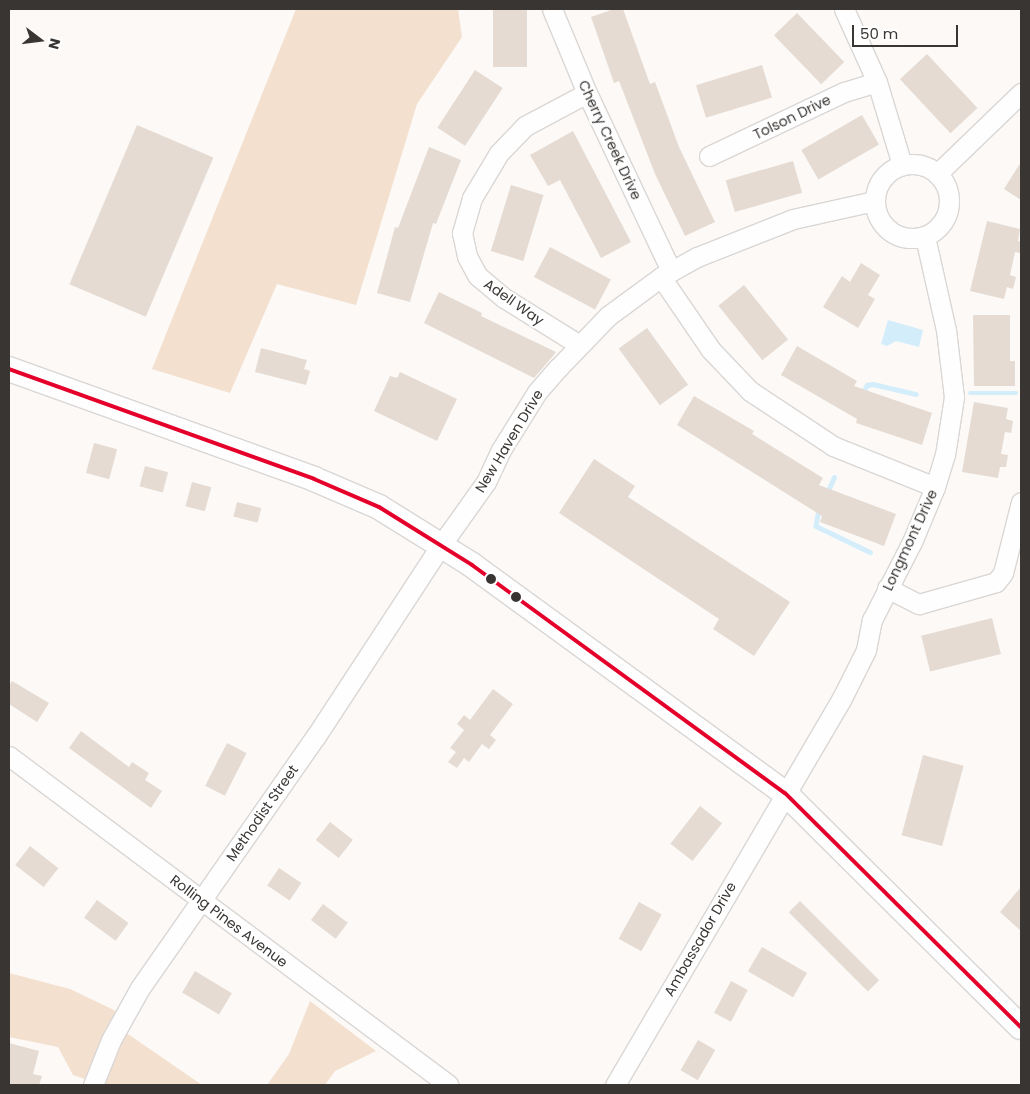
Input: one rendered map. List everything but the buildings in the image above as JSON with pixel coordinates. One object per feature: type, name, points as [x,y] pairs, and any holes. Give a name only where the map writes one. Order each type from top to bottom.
[{"type":"main road","points":[[9,369],[314,479],[379,507],[441,545],[525,602],[785,793],[1021,1027]]},
{"type":"street","name":"Cherry Creek Drive","points":[[552,9],[666,274],[710,350],[750,391],[833,446],[935,487]]},
{"type":"street","points":[[844,9],[877,82],[902,165]]},
{"type":"street","name":"Tolson Drive","points":[[709,156],[844,92],[877,82]]},
{"type":"street","name":"Adell Way","points":[[578,344],[504,298],[477,275],[466,256],[462,233],[472,198],[499,153],[525,126],[587,93]]},
{"type":"street","points":[[937,174],[1021,93]]},
{"type":"street","points":[[902,165],[927,167],[937,174],[945,184],[949,208],[940,225],[925,236],[913,239],[891,232],[879,219],[874,202],[882,178],[902,165]]},
{"type":"street","name":"New Haven Drive","points":[[441,545],[486,482],[502,450],[538,392],[578,344],[608,316],[666,274],[723,245],[793,219],[874,202]]},
{"type":"street","name":"Longmont Drive","points":[[785,793],[841,700],[866,650],[872,620],[912,542],[935,487],[944,455],[954,397],[946,330],[925,236]]},
{"type":"street","points":[[887,588],[919,604],[996,582],[1003,573],[1021,502]]},
{"type":"street","name":"Methodist Street","points":[[93,1085],[126,1011],[200,900],[316,736],[441,545]]},
{"type":"street","name":"Rolling Pines Avenue","points":[[9,756],[449,1085]]},
{"type":"street","name":"Ambassador Drive","points":[[615,1085],[785,793]]},
{"type":"shaded area","points":[[296,9],[458,9],[462,37],[417,104],[356,305],[277,284],[230,393],[152,369]]},
{"type":"shaded area","points":[[9,973],[70,989],[116,1011],[100,1043],[88,1080],[73,1075],[58,1047],[9,1037]]},
{"type":"shaded area","points":[[310,1001],[376,1051],[335,1071],[325,1085],[267,1085],[289,1054]]},
{"type":"shaded area","points":[[125,1032],[202,1085],[104,1085]]},
{"type":"water","points":[[888,320],[923,330],[919,347],[896,341],[887,346],[881,344]]},
{"type":"waterway","points":[[862,394],[867,385],[873,384],[916,394]]},
{"type":"waterway","points":[[970,393],[1016,393]]},
{"type":"waterway","points":[[827,493],[834,477]]},
{"type":"waterway","points":[[819,509],[816,526],[870,552]]},
{"type":"transit line","points":[[9,369],[314,479],[379,507],[472,565],[785,793],[1021,1027]]}]
